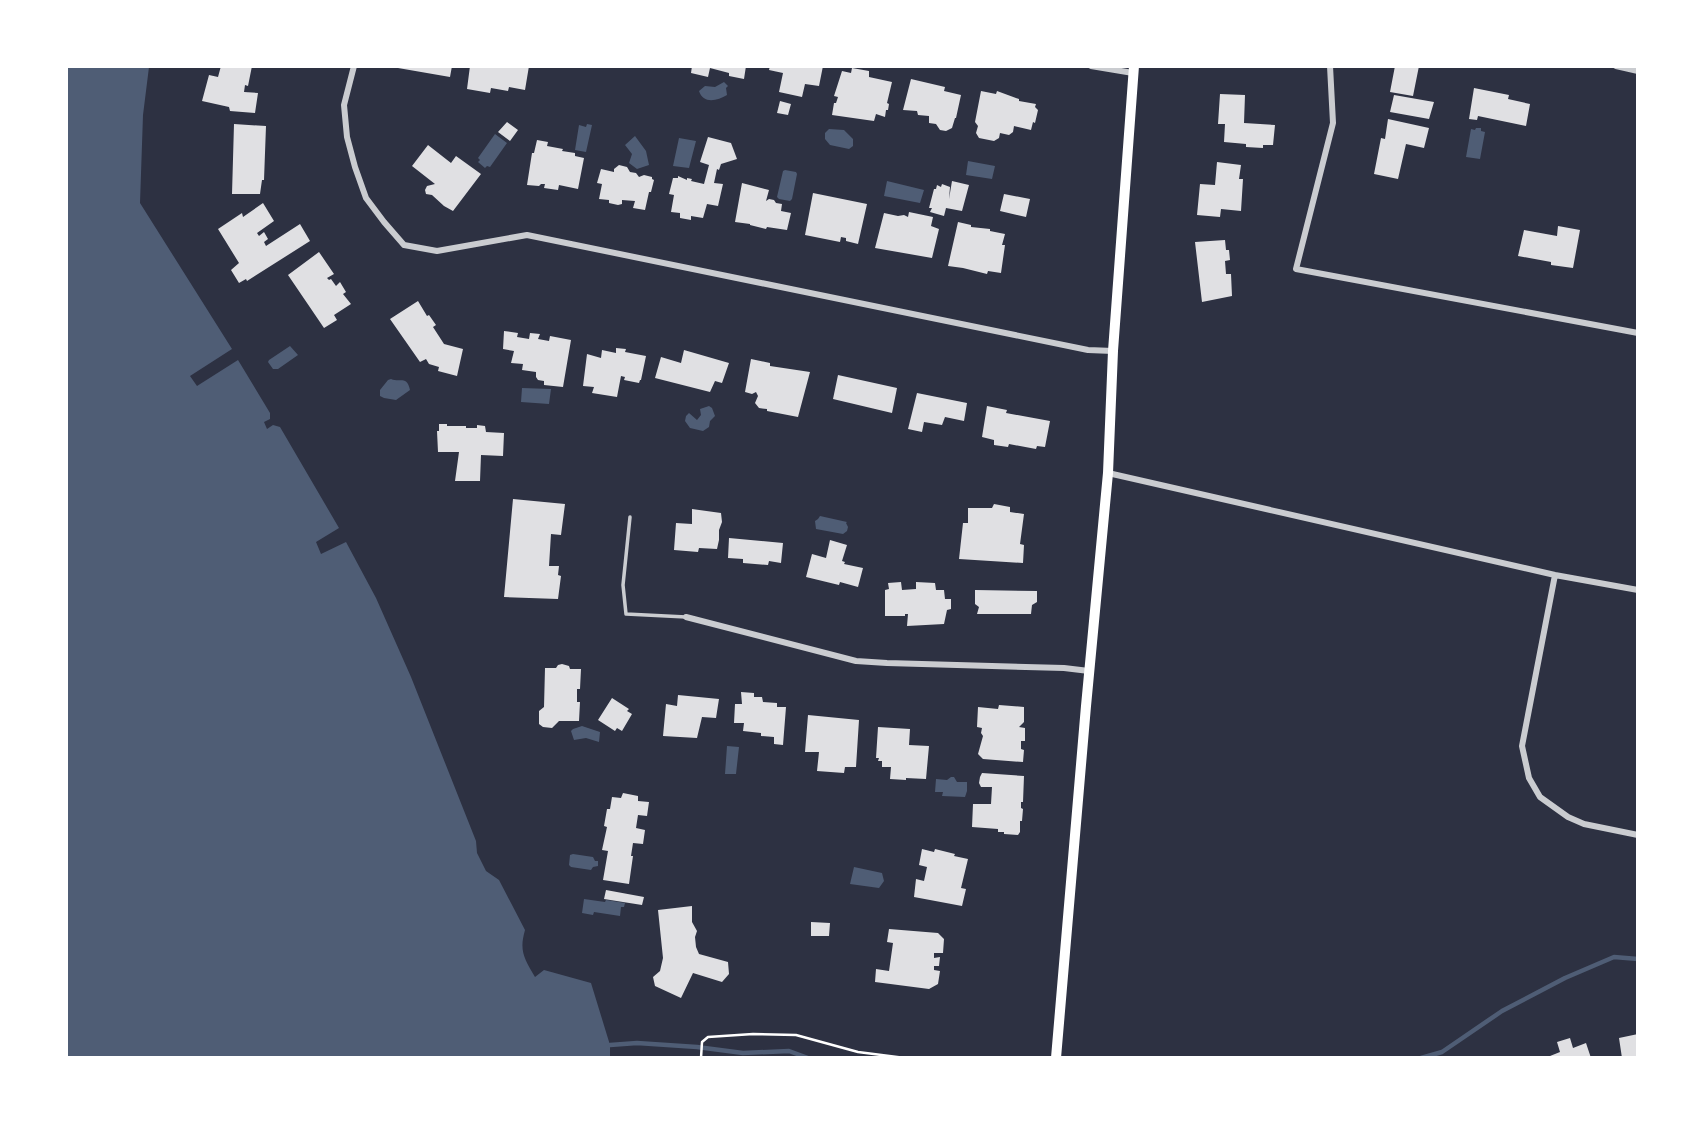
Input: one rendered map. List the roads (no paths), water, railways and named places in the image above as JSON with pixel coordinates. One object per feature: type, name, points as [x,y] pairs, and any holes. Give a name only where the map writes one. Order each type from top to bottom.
[{"type":"main road","points":[[1056,1058],[1108,473],[1113,351],[1134,70]]},
{"type":"street","points":[[354,66],[344,105],[347,137],[355,167],[366,198],[404,245],[438,251],[527,235],[1088,350],[1113,351]]},
{"type":"street","points":[[1091,66],[1134,70]]},
{"type":"street","points":[[1330,66],[1333,123],[1296,269],[1637,333]]},
{"type":"street","points":[[1616,66],[1637,71]]},
{"type":"street","points":[[1108,473],[1555,575],[1637,590]]},
{"type":"street","points":[[1555,575],[1522,746],[1529,778],[1540,797],[1569,817],[1584,824],[1637,835]]},
{"type":"street","points":[[686,617],[856,661],[1089,671]]},
{"type":"lane","points":[[630,517],[623,585],[626,614],[686,617]]},
{"type":"water","points":[[66,67],[149,67],[143,115],[140,203],[232,349],[190,376],[197,386],[238,360],[270,413],[270,419],[264,422],[267,429],[273,425],[280,427],[339,528],[316,542],[321,554],[346,542],[376,598],[411,677],[476,841],[477,853],[486,871],[499,880],[525,930],[523,949],[528,965],[535,977],[544,970],[591,983],[610,1045],[610,1057],[67,1057]]},
{"type":"water","points":[[724,82],[728,86],[727,95],[719,99],[707,100],[699,91],[705,86],[715,87]]},
{"type":"water","points":[[587,124],[592,125],[586,152],[575,150],[579,125],[586,127]]},
{"type":"water","points":[[829,129],[844,130],[853,139],[853,146],[849,149],[830,145],[825,139],[825,133]]},
{"type":"water","points":[[1471,129],[1485,132],[1480,159],[1466,157]]},
{"type":"water","points":[[495,134],[507,143],[490,167],[485,168],[478,162],[478,158]]},
{"type":"water","points":[[635,136],[646,151],[649,165],[637,169],[629,163],[632,154],[625,145]]},
{"type":"water","points":[[679,138],[696,141],[689,168],[673,166]]},
{"type":"water","points":[[968,161],[995,166],[992,179],[966,175]]},
{"type":"water","points":[[785,170],[797,174],[790,201],[777,197]]},
{"type":"water","points":[[887,181],[924,190],[920,203],[884,196]]},
{"type":"water","points":[[290,346],[298,355],[278,369],[273,369],[269,360]]},
{"type":"water","points":[[391,379],[405,381],[410,390],[396,400],[380,396],[380,390]]},
{"type":"water","points":[[522,388],[551,389],[549,404],[521,402]]},
{"type":"water","points":[[709,406],[715,416],[709,427],[703,431],[690,428],[685,421],[686,416],[689,413],[697,420],[701,415],[700,409]]},
{"type":"water","points":[[820,516],[847,522],[847,531],[843,534],[816,529],[815,521]]},
{"type":"water","points":[[582,726],[600,732],[599,742],[586,738],[574,740],[571,731]]},
{"type":"water","points":[[727,746],[739,747],[736,774],[725,774]]},
{"type":"water","points":[[951,777],[957,782],[967,782],[965,797],[942,796],[943,792],[935,792],[936,779],[947,780]]},
{"type":"water","points":[[570,855],[593,857],[598,861],[598,866],[591,870],[571,867]]},
{"type":"water","points":[[854,867],[882,873],[884,881],[879,888],[850,884]]},
{"type":"water","points":[[584,899],[625,903],[624,907],[621,907],[620,916],[594,912],[593,915],[582,913]]},
{"type":"waterway","points":[[1421,1058],[1442,1052],[1502,1011],[1565,978],[1614,957],[1638,959]]},
{"type":"waterway","points":[[610,1045],[637,1043],[743,1053],[789,1051],[808,1058]]}]
